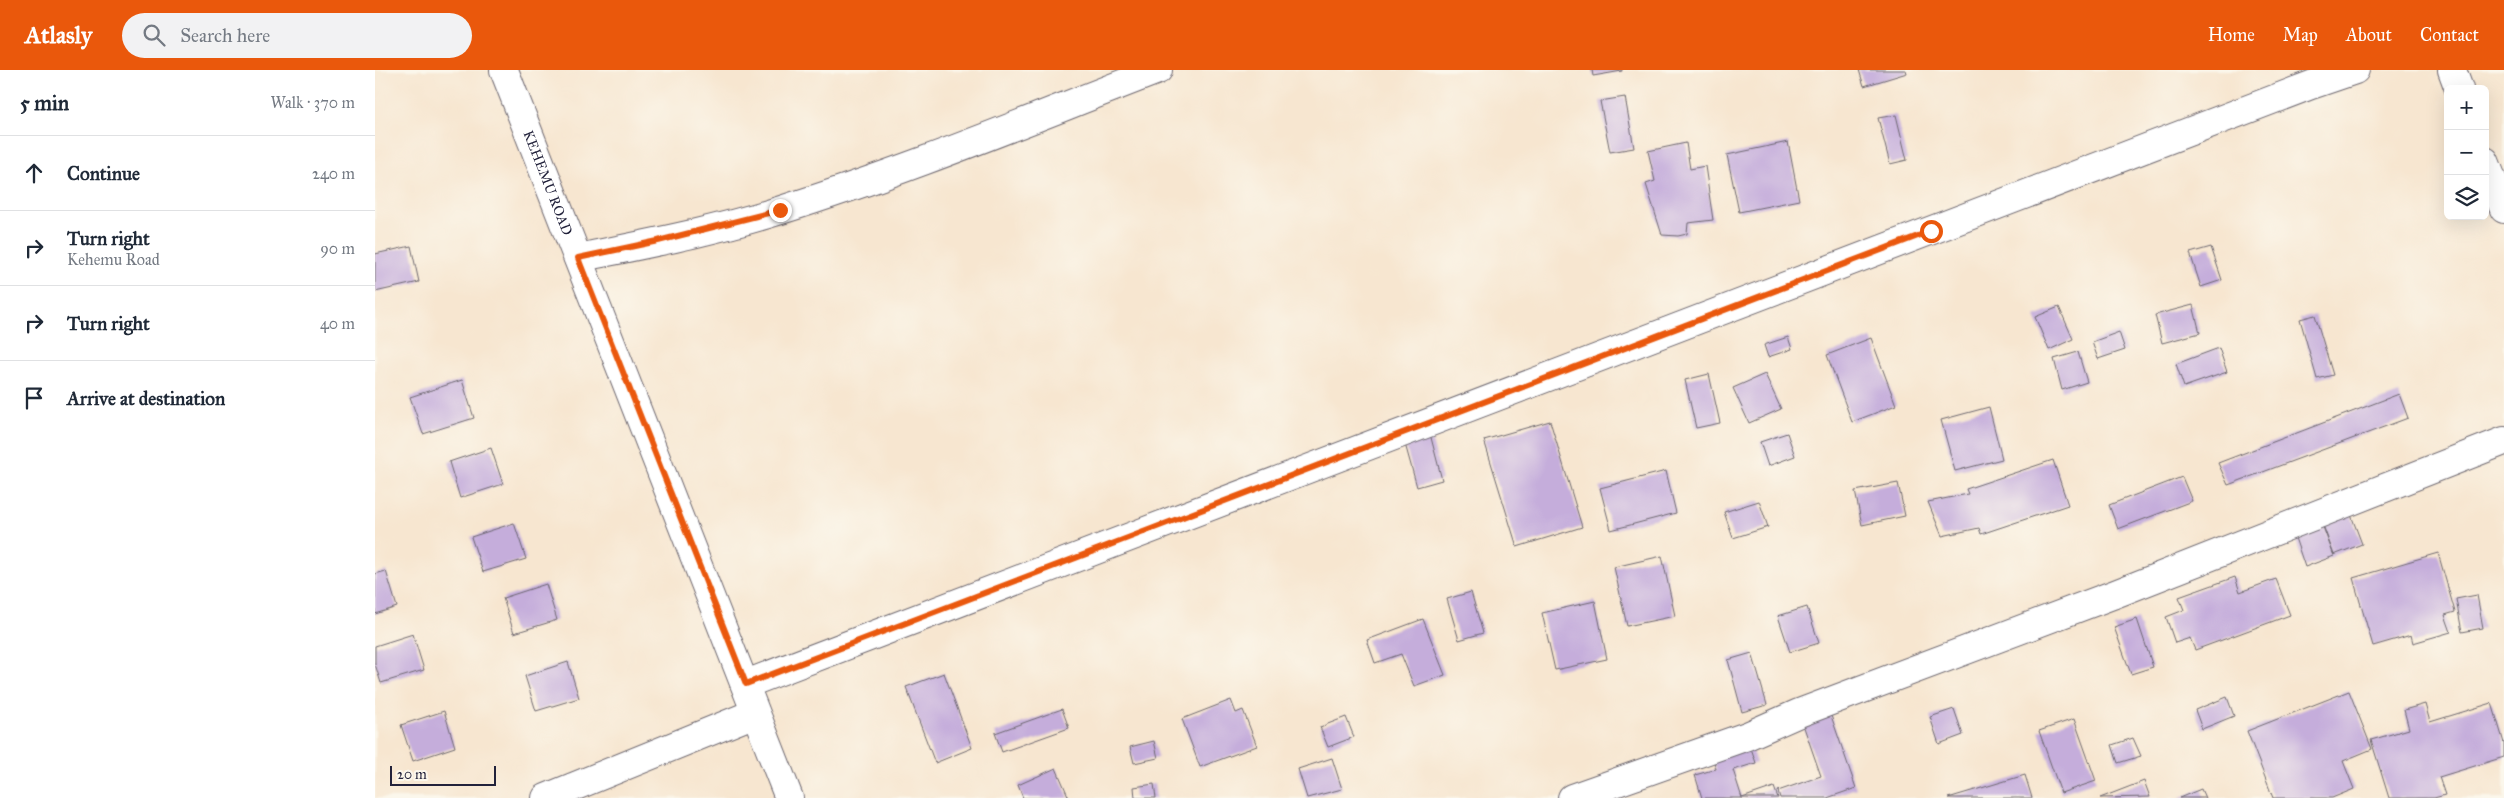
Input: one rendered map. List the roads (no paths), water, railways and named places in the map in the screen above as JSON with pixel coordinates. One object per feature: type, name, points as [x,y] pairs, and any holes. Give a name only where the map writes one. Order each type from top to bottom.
[{"type":"street","name":"KEHEMU ROAD","points":[[504,70],[746,684],[755,714],[789,798]]},
{"type":"street","points":[[578,258],[658,241],[780,210],[922,161],[1158,70]]},
{"type":"street","points":[[746,684],[2311,85],[2355,70]]},
{"type":"street","points":[[2452,70],[2458,85]]},
{"type":"street","points":[[2489,170],[2501,197]]},
{"type":"street","points":[[1572,798],[1747,736],[1799,713],[2115,594],[2504,442]]},
{"type":"street","points":[[546,798],[755,714]]}]
